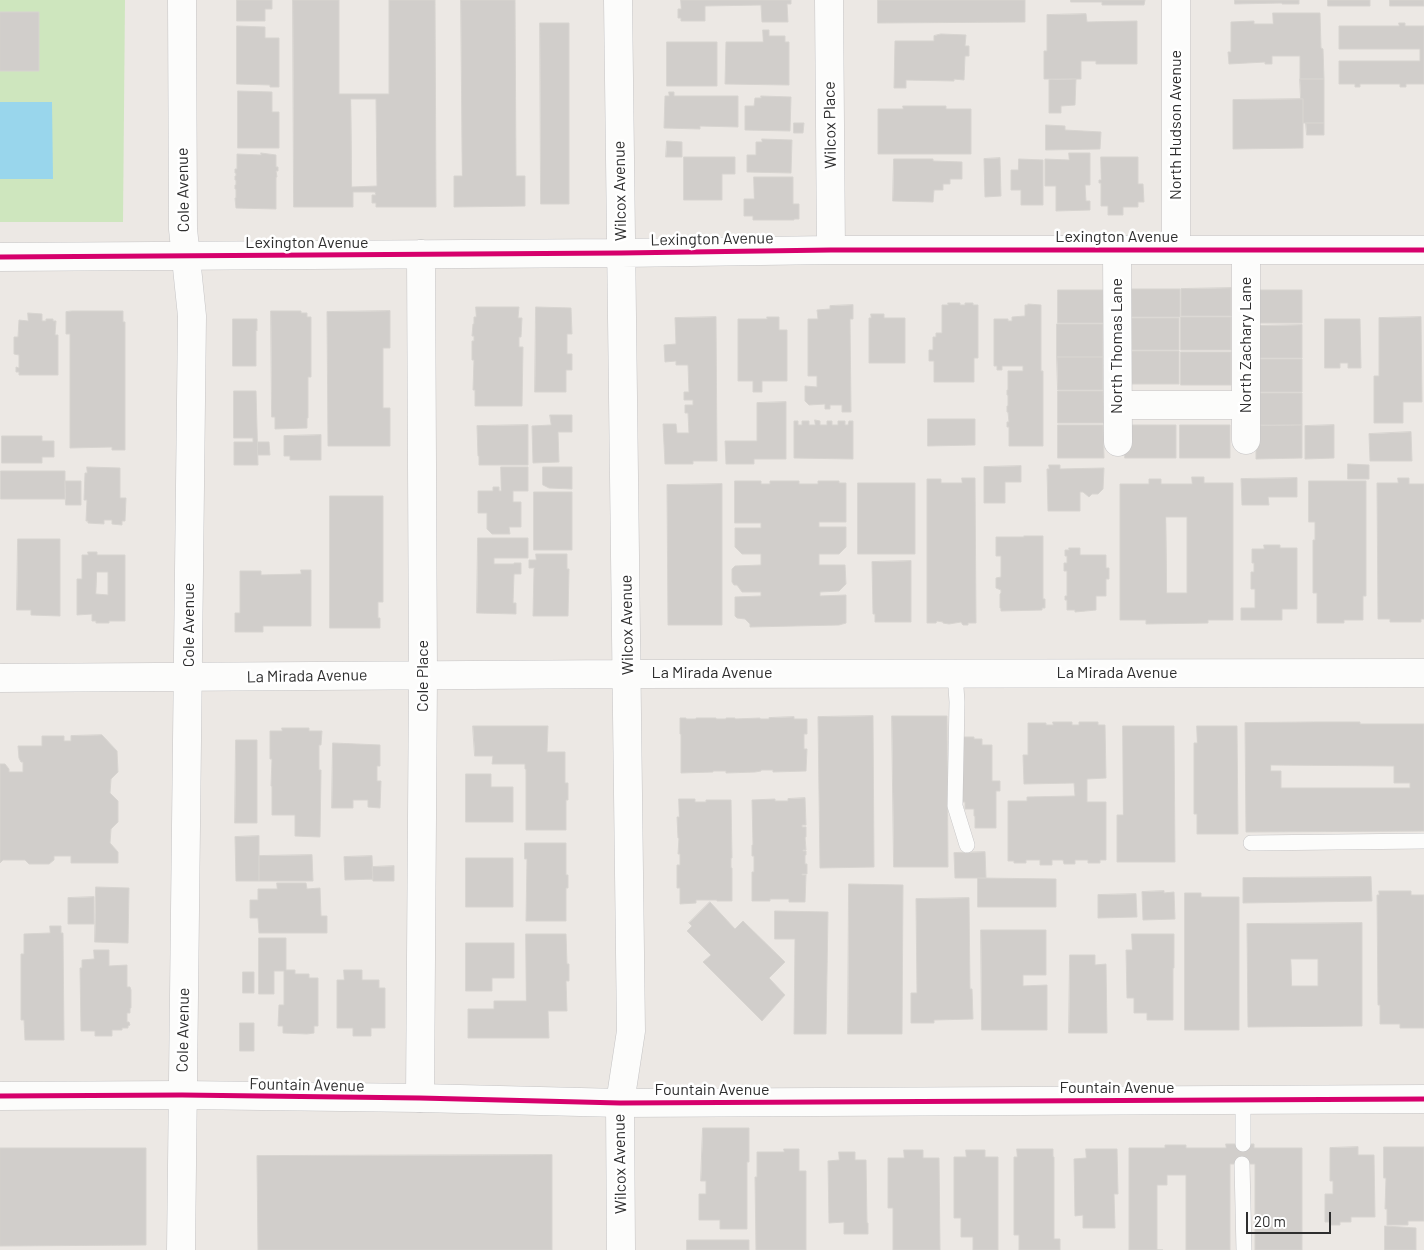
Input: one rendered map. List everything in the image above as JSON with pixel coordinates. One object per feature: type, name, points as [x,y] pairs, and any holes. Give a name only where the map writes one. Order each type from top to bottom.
[{"type":"street","name":"Cole Avenue","points":[[182,0],[183,219],[192,316],[189,677],[182,1095],[182,1250]]},
{"type":"street","name":"Wilcox Avenue","points":[[618,0],[631,1031],[620,1103],[621,1250]]},
{"type":"street","name":"Wilcox Place","points":[[829,0],[831,250]]},
{"type":"street","name":"North Hudson Avenue","points":[[1176,0],[1176,250]]},
{"type":"street","name":"Lexington Avenue","points":[[0,257],[831,250],[1424,250]]},
{"type":"street","name":"North Thomas Lane","points":[[1117,250],[1118,442]]},
{"type":"street","name":"North Zachary Lane","points":[[1246,250],[1246,440]]},
{"type":"street","name":"Cole Place","points":[[420,1098],[423,676],[421,254]]},
{"type":"street","points":[[1118,405],[1246,405]]},
{"type":"street","name":"La Mirada Avenue","points":[[0,678],[627,674],[1424,673]]},
{"type":"street","name":"Fountain Avenue","points":[[0,1096],[182,1095],[620,1103],[1424,1099]]},
{"type":"lane","points":[[956,673],[956,806],[967,844]]},
{"type":"lane","points":[[1251,843],[1424,841]]},
{"type":"lane","points":[[1243,1144],[1244,1100]]},
{"type":"lane","points":[[1242,1164],[1244,1250]]},
{"type":"green space","points":[[0,0],[125,0],[123,222],[0,222]]},
{"type":"water","points":[[0,102],[52,102],[53,179],[0,179]]},
{"type":"building","points":[[237,0],[272,0],[272,9],[265,9],[265,21],[237,21]]},
{"type":"building","points":[[293,0],[339,0],[339,94],[389,94],[389,0],[435,0],[436,207],[376,207],[376,203],[372,203],[372,195],[376,195],[375,192],[353,192],[353,207],[294,207]],"holes":[[[351,99],[376,99],[377,186],[352,187]]]},
{"type":"building","points":[[461,0],[515,0],[516,176],[525,176],[525,206],[454,207],[454,176],[462,176]]},
{"type":"building","points":[[681,0],[791,0],[791,4],[787,4],[788,22],[762,22],[761,5],[705,6],[705,21],[681,21],[681,18],[678,18],[678,9],[681,9]]},
{"type":"building","points":[[878,0],[1025,0],[1025,22],[878,23]]},
{"type":"building","points":[[1071,0],[1145,0],[1144,5],[1102,5],[1102,2],[1071,2]]},
{"type":"building","points":[[1235,0],[1299,0],[1299,4],[1235,4]]},
{"type":"building","points":[[1328,0],[1370,0],[1370,6],[1328,6]]},
{"type":"building","points":[[1390,0],[1424,0],[1424,6],[1390,6]]},
{"type":"building","points":[[0,12],[39,12],[39,71],[0,71]]},
{"type":"building","points":[[1273,13],[1320,13],[1324,79],[1300,79],[1300,56],[1272,56],[1272,64],[1265,64],[1265,62],[1229,64],[1228,52],[1231,52],[1231,22],[1254,21],[1254,24],[1273,24]]},
{"type":"building","points":[[1086,14],[1087,22],[1137,21],[1137,64],[1096,64],[1096,61],[1081,61],[1081,79],[1044,79],[1044,51],[1047,51],[1047,15]]},
{"type":"building","points":[[540,23],[569,23],[569,204],[541,204]]},
{"type":"building","points":[[1399,23],[1405,23],[1405,26],[1424,26],[1424,84],[1406,84],[1406,87],[1400,87],[1400,84],[1360,84],[1360,87],[1355,87],[1355,84],[1339,84],[1339,61],[1420,61],[1420,49],[1339,49],[1339,26],[1399,26]]},
{"type":"building","points":[[237,26],[265,27],[265,38],[279,38],[279,87],[237,84]]},
{"type":"building","points":[[763,30],[769,30],[769,36],[785,36],[785,42],[789,42],[789,85],[725,84],[726,42],[763,42]]},
{"type":"building","points":[[941,34],[966,35],[965,46],[969,46],[969,56],[965,56],[964,80],[906,80],[906,88],[894,88],[895,41],[934,41],[934,36]]},
{"type":"building","points":[[667,42],[717,42],[717,86],[667,86]]},
{"type":"building","points":[[1076,79],[1075,105],[1061,106],[1061,113],[1049,113],[1049,80]]},
{"type":"building","points":[[1300,79],[1324,79],[1324,123],[1303,123],[1303,99],[1301,99]]},
{"type":"building","points":[[238,91],[272,92],[272,112],[279,112],[279,148],[238,148]]},
{"type":"building","points":[[669,92],[674,92],[674,96],[738,96],[738,127],[700,126],[700,129],[664,128],[665,96],[669,96]]},
{"type":"building","points":[[761,96],[791,97],[790,131],[745,130],[745,106],[754,106],[755,98],[761,98]]},
{"type":"building","points":[[1303,99],[1303,148],[1233,149],[1233,100]]},
{"type":"building","points":[[903,106],[946,106],[946,109],[971,109],[971,154],[878,154],[878,109],[903,109]]},
{"type":"building","points":[[794,123],[804,123],[803,133],[794,133]]},
{"type":"building","points":[[1306,123],[1324,123],[1324,135],[1307,135]]},
{"type":"building","points":[[1046,125],[1065,126],[1065,130],[1101,132],[1100,149],[1046,150]]},
{"type":"building","points":[[762,139],[792,140],[791,173],[747,172],[747,155],[756,155],[756,142],[762,142]]},
{"type":"building","points":[[667,141],[682,142],[682,157],[666,157]]},
{"type":"building","points":[[261,153],[276,155],[278,171],[276,171],[276,209],[236,208],[235,169],[237,169],[237,154],[261,155]]},
{"type":"building","points":[[1069,153],[1090,153],[1090,185],[1085,185],[1086,201],[1090,201],[1090,210],[1056,211],[1056,186],[1045,186],[1045,159],[1069,160]]},
{"type":"building","points":[[684,157],[735,157],[735,174],[722,174],[722,200],[684,200]]},
{"type":"building","points":[[1101,157],[1138,157],[1138,184],[1143,184],[1144,202],[1138,202],[1138,207],[1123,207],[1123,215],[1108,215],[1108,206],[1101,206],[1101,183],[1099,183],[1099,180],[1101,180]]},
{"type":"building","points":[[1000,158],[1001,196],[985,197],[984,159]]},
{"type":"building","points":[[894,159],[933,159],[933,161],[962,162],[962,179],[950,179],[950,184],[943,184],[943,190],[934,190],[933,202],[893,201]]},
{"type":"building","points":[[1019,159],[1043,160],[1043,205],[1021,205],[1021,190],[1011,190],[1011,170],[1018,170]]},
{"type":"building","points":[[754,177],[793,177],[793,204],[799,204],[799,219],[753,220],[753,216],[744,216],[744,199],[754,199]]},
{"type":"building","points":[[1231,288],[1231,316],[1181,316],[1181,289]]},
{"type":"building","points":[[1130,289],[1180,289],[1180,317],[1130,317]]},
{"type":"building","points":[[1058,290],[1103,290],[1104,323],[1058,323]]},
{"type":"building","points":[[1256,290],[1302,290],[1302,323],[1256,323]]},
{"type":"building","points":[[948,303],[965,305],[965,303],[973,303],[973,305],[978,305],[978,358],[974,358],[974,382],[934,382],[934,361],[929,361],[929,350],[933,350],[933,337],[936,337],[936,333],[942,333],[942,305],[948,305]]},
{"type":"building","points":[[853,305],[853,319],[850,319],[851,412],[842,412],[842,405],[830,405],[830,409],[825,409],[825,404],[809,405],[805,401],[805,386],[817,387],[817,376],[808,376],[808,319],[818,319],[817,310],[830,309],[830,306]]},
{"type":"building","points":[[1025,305],[1041,305],[1043,446],[1009,446],[1009,427],[1007,427],[1007,422],[1009,422],[1007,412],[1008,371],[1023,371],[1023,366],[1002,366],[1002,370],[997,370],[997,366],[994,366],[994,319],[1008,319],[1008,321],[1012,321],[1012,317],[1025,316]]},
{"type":"building","points":[[476,307],[519,307],[518,318],[522,318],[519,347],[523,347],[522,406],[475,406],[475,390],[473,390],[474,360],[472,360],[472,341],[474,341],[474,336],[472,336]]},
{"type":"building","points":[[536,307],[571,308],[572,334],[567,334],[567,354],[572,354],[572,370],[566,370],[566,392],[535,392]]},
{"type":"building","points":[[123,311],[123,322],[125,322],[125,450],[112,450],[112,447],[70,448],[70,334],[66,334],[66,312]]},
{"type":"building","points":[[271,311],[301,311],[301,313],[307,313],[307,317],[311,317],[311,377],[308,377],[307,428],[275,429],[275,417],[272,417]]},
{"type":"building","points":[[390,311],[390,348],[383,348],[383,408],[390,408],[390,446],[328,446],[327,312]]},
{"type":"building","points":[[28,313],[42,314],[42,321],[53,319],[53,321],[56,321],[55,335],[58,335],[58,375],[19,375],[19,372],[16,372],[16,367],[19,368],[19,355],[14,354],[14,337],[18,337],[19,320],[28,321]]},
{"type":"building","points":[[871,314],[884,314],[884,318],[905,318],[905,363],[869,363],[869,318],[871,318]]},
{"type":"building","points":[[716,317],[717,461],[693,461],[693,464],[665,464],[663,424],[676,424],[677,433],[689,433],[688,413],[685,413],[685,405],[693,405],[693,400],[684,400],[684,392],[689,392],[688,365],[676,365],[676,361],[665,362],[664,345],[676,344],[675,318]]},
{"type":"building","points":[[767,317],[779,317],[779,330],[787,330],[787,381],[762,381],[762,392],[753,392],[753,381],[738,381],[738,319],[767,319]]},
{"type":"building","points":[[1181,317],[1231,317],[1231,350],[1181,350]]},
{"type":"building","points":[[1421,317],[1422,402],[1403,402],[1403,423],[1374,423],[1374,376],[1379,376],[1379,318]]},
{"type":"building","points":[[1128,318],[1179,318],[1179,350],[1128,350]]},
{"type":"building","points":[[233,319],[257,319],[256,366],[233,366]]},
{"type":"building","points":[[1325,319],[1360,319],[1361,368],[1348,368],[1348,363],[1340,363],[1340,368],[1325,368]]},
{"type":"building","points":[[1057,324],[1103,324],[1103,357],[1057,357]]},
{"type":"building","points":[[1302,325],[1302,358],[1256,358],[1256,326]]},
{"type":"building","points":[[1128,351],[1179,351],[1179,384],[1128,384]]},
{"type":"building","points":[[1181,352],[1231,352],[1231,385],[1181,385]]},
{"type":"building","points":[[1057,357],[1103,357],[1103,390],[1058,390]]},
{"type":"building","points":[[1256,359],[1302,359],[1302,392],[1256,392]]},
{"type":"building","points":[[234,391],[256,391],[258,465],[234,465],[234,442],[253,442],[253,438],[234,438]]},
{"type":"building","points":[[1058,391],[1103,391],[1104,423],[1058,423]]},
{"type":"building","points":[[1256,393],[1302,393],[1302,425],[1256,425]]},
{"type":"building","points":[[786,402],[786,459],[754,459],[754,464],[726,464],[725,441],[757,441],[757,403]]},
{"type":"building","points":[[550,415],[572,415],[572,432],[558,432],[559,462],[533,463],[532,426],[551,425]]},
{"type":"building","points":[[928,419],[975,419],[975,445],[928,446]]},
{"type":"building","points":[[815,420],[820,421],[820,425],[827,425],[827,421],[832,421],[832,425],[838,425],[838,421],[845,421],[845,425],[848,425],[849,421],[853,421],[853,459],[794,458],[794,421],[798,421],[798,425],[802,425],[802,421],[809,421],[809,425],[815,425]]},
{"type":"building","points":[[528,425],[528,465],[479,465],[477,426]]},
{"type":"building","points":[[1058,425],[1103,425],[1104,458],[1058,458]]},
{"type":"building","points":[[1125,425],[1176,425],[1176,458],[1125,458]]},
{"type":"building","points":[[1180,425],[1230,425],[1230,458],[1180,458]]},
{"type":"building","points":[[1302,425],[1302,458],[1256,459],[1256,426]]},
{"type":"building","points":[[1334,425],[1334,458],[1305,459],[1305,426]]},
{"type":"building","points":[[1411,432],[1412,461],[1370,461],[1369,434]]},
{"type":"building","points":[[321,435],[321,460],[290,460],[290,456],[284,456],[284,436]]},
{"type":"building","points":[[2,436],[42,436],[42,441],[54,441],[54,457],[42,457],[42,463],[2,463]]},
{"type":"building","points":[[258,442],[269,442],[270,455],[258,455]]},
{"type":"building","points":[[1348,464],[1369,465],[1369,479],[1348,479]]},
{"type":"building","points":[[1049,465],[1060,465],[1060,469],[1104,468],[1103,489],[1098,494],[1092,494],[1089,497],[1080,492],[1080,511],[1048,511],[1047,469],[1049,469]]},
{"type":"building","points":[[1021,466],[1021,482],[1005,482],[1005,503],[984,503],[984,467]]},
{"type":"building","points":[[87,467],[120,468],[120,498],[126,498],[125,521],[122,521],[122,525],[112,524],[112,520],[104,520],[104,524],[88,523],[86,521],[87,500],[84,500]]},
{"type":"building","points":[[501,467],[528,467],[528,491],[513,491],[513,502],[521,502],[521,527],[509,527],[510,534],[492,534],[487,529],[487,513],[478,513],[478,491],[493,491],[493,487],[499,487],[499,491],[501,491]]},
{"type":"building","points":[[543,467],[572,467],[572,489],[549,488],[543,485]]},
{"type":"building","points":[[1,471],[65,471],[65,499],[1,499]]},
{"type":"building","points":[[1192,477],[1204,477],[1204,483],[1233,483],[1233,620],[1208,620],[1208,623],[1146,624],[1146,620],[1120,620],[1120,484],[1149,484],[1149,479],[1161,479],[1161,484],[1192,484]],"holes":[[[1166,517],[1187,517],[1187,593],[1167,593]]]},
{"type":"building","points":[[962,478],[975,478],[976,623],[963,625],[961,622],[949,624],[937,621],[936,623],[927,623],[927,479],[941,479],[941,483],[962,483]]},
{"type":"building","points":[[1297,478],[1297,497],[1268,497],[1269,505],[1242,505],[1241,479]]},
{"type":"building","points":[[1398,478],[1409,478],[1409,484],[1424,484],[1424,619],[1421,619],[1421,622],[1390,622],[1390,619],[1378,619],[1377,483],[1398,483]]},
{"type":"building","points":[[65,481],[81,481],[81,505],[66,505]]},
{"type":"building","points":[[735,481],[761,481],[761,484],[770,484],[770,481],[799,481],[799,484],[818,484],[818,481],[846,483],[846,522],[819,522],[819,527],[846,527],[846,547],[839,554],[819,554],[819,565],[845,565],[846,584],[839,591],[820,592],[820,596],[846,595],[846,623],[839,625],[750,627],[750,624],[745,619],[735,616],[735,597],[761,596],[761,592],[742,592],[732,582],[732,569],[735,566],[761,565],[761,554],[742,554],[735,547],[735,528],[761,528],[761,523],[735,523]]},
{"type":"building","points":[[1309,481],[1366,481],[1366,596],[1363,596],[1363,620],[1344,620],[1344,623],[1317,623],[1317,593],[1313,593],[1315,522],[1309,522]]},
{"type":"building","points":[[858,483],[915,483],[915,554],[858,554]]},
{"type":"building","points":[[722,484],[722,625],[668,625],[667,485]]},
{"type":"building","points":[[534,492],[572,492],[572,550],[534,550]]},
{"type":"building","points":[[330,496],[383,496],[383,602],[378,602],[380,628],[330,628]]},
{"type":"building","points":[[1043,536],[1043,599],[1045,599],[1045,608],[1042,608],[1042,610],[1001,611],[1001,590],[996,588],[996,578],[1001,577],[1001,556],[996,556],[996,537]]},
{"type":"building","points":[[478,538],[528,538],[528,558],[494,558],[494,564],[521,563],[521,574],[514,574],[513,603],[516,603],[516,614],[477,613]]},
{"type":"building","points":[[18,539],[60,539],[60,616],[31,615],[31,610],[17,610]]},
{"type":"building","points":[[1264,545],[1280,545],[1280,548],[1297,548],[1297,609],[1282,609],[1282,620],[1241,620],[1241,608],[1255,608],[1255,589],[1251,589],[1251,572],[1254,572],[1252,549],[1264,549]]},
{"type":"building","points":[[1069,548],[1080,548],[1080,555],[1106,555],[1106,568],[1109,568],[1109,579],[1106,579],[1106,596],[1096,596],[1096,610],[1075,612],[1075,610],[1067,610],[1065,596],[1067,596],[1067,571],[1064,571],[1064,563],[1067,563],[1065,550],[1069,550]]},
{"type":"building","points":[[88,552],[97,552],[97,555],[125,555],[125,621],[96,623],[96,621],[92,621],[92,614],[77,615],[77,579],[82,579],[82,555],[88,555]],"holes":[[[97,572],[108,572],[108,595],[96,594]]]},
{"type":"building","points":[[536,554],[567,554],[567,569],[569,569],[568,616],[533,616],[535,568],[529,568],[529,560],[536,560]]},
{"type":"building","points":[[911,561],[911,622],[875,622],[875,614],[873,614],[872,562]]},
{"type":"building","points":[[301,570],[311,570],[311,626],[263,626],[263,632],[235,632],[235,613],[240,613],[240,571],[261,571],[261,575],[301,574]]},
{"type":"building","points":[[873,716],[874,867],[820,868],[818,717]]},
{"type":"building","points":[[892,716],[947,716],[948,867],[894,867]]},
{"type":"building","points":[[794,717],[794,719],[807,719],[807,734],[804,734],[804,749],[807,749],[806,771],[773,772],[773,770],[761,770],[755,772],[726,773],[726,771],[713,771],[681,773],[680,718],[769,719]]},
{"type":"building","points":[[1053,722],[1072,722],[1072,725],[1079,725],[1079,722],[1098,722],[1098,725],[1105,725],[1106,778],[1087,779],[1087,802],[1106,802],[1106,860],[1100,860],[1100,863],[1088,863],[1088,860],[1075,860],[1075,864],[1064,864],[1063,860],[1052,860],[1052,865],[1040,865],[1040,860],[1026,860],[1026,863],[1008,861],[1008,801],[1027,801],[1027,797],[1075,796],[1074,783],[1024,784],[1023,755],[1028,755],[1028,723],[1053,725]]},
{"type":"building","points":[[1360,722],[1360,724],[1424,724],[1424,831],[1246,832],[1245,723]],"holes":[[[1271,765],[1394,766],[1394,783],[1410,783],[1410,788],[1281,788],[1281,771],[1271,771]]]},
{"type":"building","points":[[473,726],[548,726],[547,752],[565,752],[565,783],[568,783],[566,830],[526,830],[525,764],[492,764],[493,756],[475,756]]},
{"type":"building","points":[[1123,726],[1174,726],[1175,862],[1117,862],[1117,815],[1123,815]]},
{"type":"building","points":[[1197,726],[1237,726],[1238,834],[1197,834],[1197,814],[1194,814],[1194,743],[1197,743]]},
{"type":"building","points":[[282,728],[309,728],[309,731],[322,731],[321,745],[319,745],[319,770],[321,770],[320,837],[295,836],[295,815],[272,815],[270,731],[282,731]]},
{"type":"building","points":[[102,735],[117,751],[118,772],[111,779],[110,793],[118,801],[118,822],[111,829],[110,843],[118,852],[118,863],[71,863],[71,856],[54,856],[54,860],[49,864],[29,864],[25,860],[3,860],[0,863],[0,764],[5,764],[9,772],[23,772],[23,762],[19,758],[18,746],[42,746],[42,736],[64,736],[64,741],[71,741],[71,736]]},
{"type":"building","points":[[960,737],[982,739],[982,745],[992,745],[992,781],[1000,781],[1000,791],[996,791],[996,828],[975,828],[974,809],[965,809],[965,802],[959,802]]},
{"type":"building","points":[[236,740],[257,740],[257,823],[235,823]]},
{"type":"building","points":[[333,743],[380,745],[380,766],[377,766],[377,781],[381,781],[380,808],[368,807],[368,800],[353,800],[353,808],[332,808]]},
{"type":"building","points":[[466,774],[491,774],[491,787],[513,787],[513,822],[466,822]]},
{"type":"building","points":[[805,798],[806,825],[802,825],[802,827],[806,827],[806,850],[803,851],[806,851],[805,864],[807,864],[807,874],[802,875],[806,875],[805,902],[789,902],[789,899],[752,901],[754,856],[752,856],[752,800],[775,799],[775,801],[788,801],[788,799]]},
{"type":"building","points":[[679,799],[695,799],[695,802],[731,800],[732,901],[696,900],[696,903],[680,904],[680,888],[677,888],[677,865],[680,865],[677,817],[679,817]]},
{"type":"building","points":[[259,836],[259,881],[236,881],[235,837]]},
{"type":"building","points":[[525,843],[566,843],[568,888],[566,888],[566,921],[526,921],[527,859],[525,859]]},
{"type":"building","points":[[985,852],[986,878],[955,878],[954,853]]},
{"type":"building","points":[[312,855],[313,881],[259,881],[259,856]]},
{"type":"building","points":[[372,856],[373,879],[345,880],[344,857]]},
{"type":"building","points":[[466,858],[513,858],[513,907],[466,907]]},
{"type":"building","points":[[394,866],[394,881],[373,881],[372,867]]},
{"type":"building","points":[[1371,877],[1372,901],[1243,903],[1243,878]]},
{"type":"building","points":[[978,878],[1056,879],[1056,907],[978,907]]},
{"type":"building","points":[[277,883],[306,883],[307,889],[320,888],[321,916],[327,916],[327,933],[259,933],[258,918],[250,918],[250,900],[258,900],[258,889],[277,889]]},
{"type":"building","points":[[849,884],[903,885],[902,1034],[848,1034]]},
{"type":"building","points":[[96,887],[129,888],[128,943],[95,942]]},
{"type":"building","points":[[1164,891],[1164,893],[1174,892],[1175,919],[1143,920],[1142,892]]},
{"type":"building","points":[[1379,891],[1411,891],[1411,895],[1424,895],[1424,1028],[1400,1028],[1400,1024],[1380,1024],[1380,1005],[1378,1005],[1377,895],[1379,895]]},
{"type":"building","points":[[1185,893],[1201,893],[1201,897],[1239,897],[1239,1030],[1185,1030]]},
{"type":"building","points":[[1136,894],[1137,917],[1098,918],[1098,895]]},
{"type":"building","points":[[94,897],[94,924],[68,924],[68,898]]},
{"type":"building","points":[[969,898],[970,989],[972,989],[973,1019],[934,1020],[934,1023],[911,1023],[911,993],[917,993],[916,899]]},
{"type":"building","points":[[710,902],[735,929],[743,921],[785,962],[769,978],[785,995],[762,1021],[703,962],[711,955],[687,931],[692,926],[689,923]]},
{"type":"building","points":[[775,911],[828,912],[826,1034],[794,1034],[795,939],[775,939]]},
{"type":"building","points":[[1362,923],[1362,1026],[1248,1027],[1247,924]],"holes":[[[1291,959],[1318,959],[1318,986],[1292,986]]]},
{"type":"building","points":[[50,926],[61,926],[61,933],[63,933],[64,1040],[25,1040],[24,1020],[21,1020],[21,954],[24,954],[24,934],[50,933]]},
{"type":"building","points":[[981,930],[1046,930],[1046,975],[1023,975],[1023,986],[1047,985],[1047,1030],[982,1030]]},
{"type":"building","points":[[526,934],[566,934],[567,964],[569,964],[569,981],[566,981],[567,1011],[548,1011],[549,1038],[468,1038],[468,1009],[494,1009],[494,1001],[526,1001]]},
{"type":"building","points":[[1132,934],[1174,934],[1173,1020],[1147,1020],[1147,1013],[1134,1013],[1134,998],[1127,998],[1126,950],[1132,950]]},
{"type":"building","points":[[259,938],[286,938],[286,970],[295,970],[295,974],[309,974],[309,978],[318,978],[318,1026],[314,1026],[314,1033],[283,1033],[283,1026],[278,1026],[279,1005],[284,1005],[284,971],[274,971],[274,994],[259,994]]},
{"type":"building","points":[[466,943],[514,943],[514,978],[492,978],[492,991],[466,991]]},
{"type":"building","points":[[94,950],[109,950],[109,966],[127,965],[127,987],[130,987],[131,990],[131,1008],[130,1013],[127,1013],[127,1022],[130,1025],[128,1028],[122,1028],[122,1030],[112,1030],[112,1036],[95,1036],[95,1031],[81,1031],[80,968],[82,968],[82,960],[94,959]]},
{"type":"building","points":[[1070,955],[1095,955],[1095,965],[1106,964],[1107,1033],[1069,1033]]},
{"type":"building","points":[[344,970],[362,970],[362,980],[379,980],[379,988],[385,988],[385,1028],[371,1028],[371,1036],[353,1036],[353,1028],[337,1028],[337,980],[344,980]]},
{"type":"building","points":[[243,972],[254,972],[254,993],[243,993]]},
{"type":"building","points":[[240,1023],[254,1023],[254,1051],[240,1051]]},
{"type":"building","points":[[703,1128],[749,1128],[747,1229],[720,1229],[720,1220],[699,1220],[699,1194],[706,1194],[706,1181],[701,1181]]},
{"type":"building","points":[[1226,1144],[1254,1144],[1254,1148],[1302,1148],[1302,1250],[1255,1250],[1255,1164],[1230,1164],[1230,1250],[1186,1250],[1186,1175],[1167,1175],[1167,1185],[1157,1185],[1157,1250],[1129,1250],[1129,1148],[1165,1148],[1165,1145],[1186,1145],[1186,1148],[1226,1148]]},
{"type":"building","points":[[1358,1147],[1358,1155],[1374,1155],[1375,1217],[1351,1217],[1351,1222],[1340,1222],[1340,1225],[1330,1225],[1330,1222],[1325,1222],[1325,1194],[1333,1194],[1333,1181],[1330,1181],[1330,1148]]},
{"type":"building","points":[[1384,1147],[1424,1147],[1424,1221],[1408,1221],[1408,1225],[1387,1225]]},
{"type":"building","points":[[0,1148],[146,1148],[146,1245],[0,1246]]},
{"type":"building","points":[[784,1149],[799,1149],[799,1171],[806,1171],[806,1250],[756,1250],[755,1177],[757,1177],[757,1152],[784,1152]]},
{"type":"building","points":[[1017,1149],[1053,1149],[1054,1239],[1060,1239],[1060,1250],[1019,1250],[1019,1235],[1014,1235],[1014,1157],[1017,1157]]},
{"type":"building","points":[[1086,1149],[1117,1149],[1118,1194],[1114,1194],[1115,1228],[1083,1228],[1083,1215],[1075,1216],[1074,1159],[1086,1158]]},
{"type":"building","points":[[904,1150],[923,1150],[923,1158],[939,1158],[940,1250],[893,1250],[893,1208],[888,1208],[888,1158],[904,1158]]},
{"type":"building","points":[[966,1150],[985,1150],[985,1157],[998,1157],[998,1250],[973,1250],[973,1237],[961,1237],[961,1218],[954,1218],[954,1157],[966,1157]]},
{"type":"building","points":[[839,1152],[855,1152],[855,1160],[866,1160],[868,1234],[844,1234],[844,1222],[829,1223],[828,1161],[839,1160]]},
{"type":"building","points":[[552,1155],[552,1250],[258,1250],[257,1156]]},
{"type":"building","points":[[1385,1226],[1416,1228],[1416,1250],[1385,1250]]},
{"type":"building","points":[[687,1240],[749,1240],[749,1250],[687,1250]]},
{"type":"cycle path","points":[[0,257],[831,250],[1424,250]]},
{"type":"cycle path","points":[[0,1096],[182,1095],[620,1103],[1424,1099]]}]
